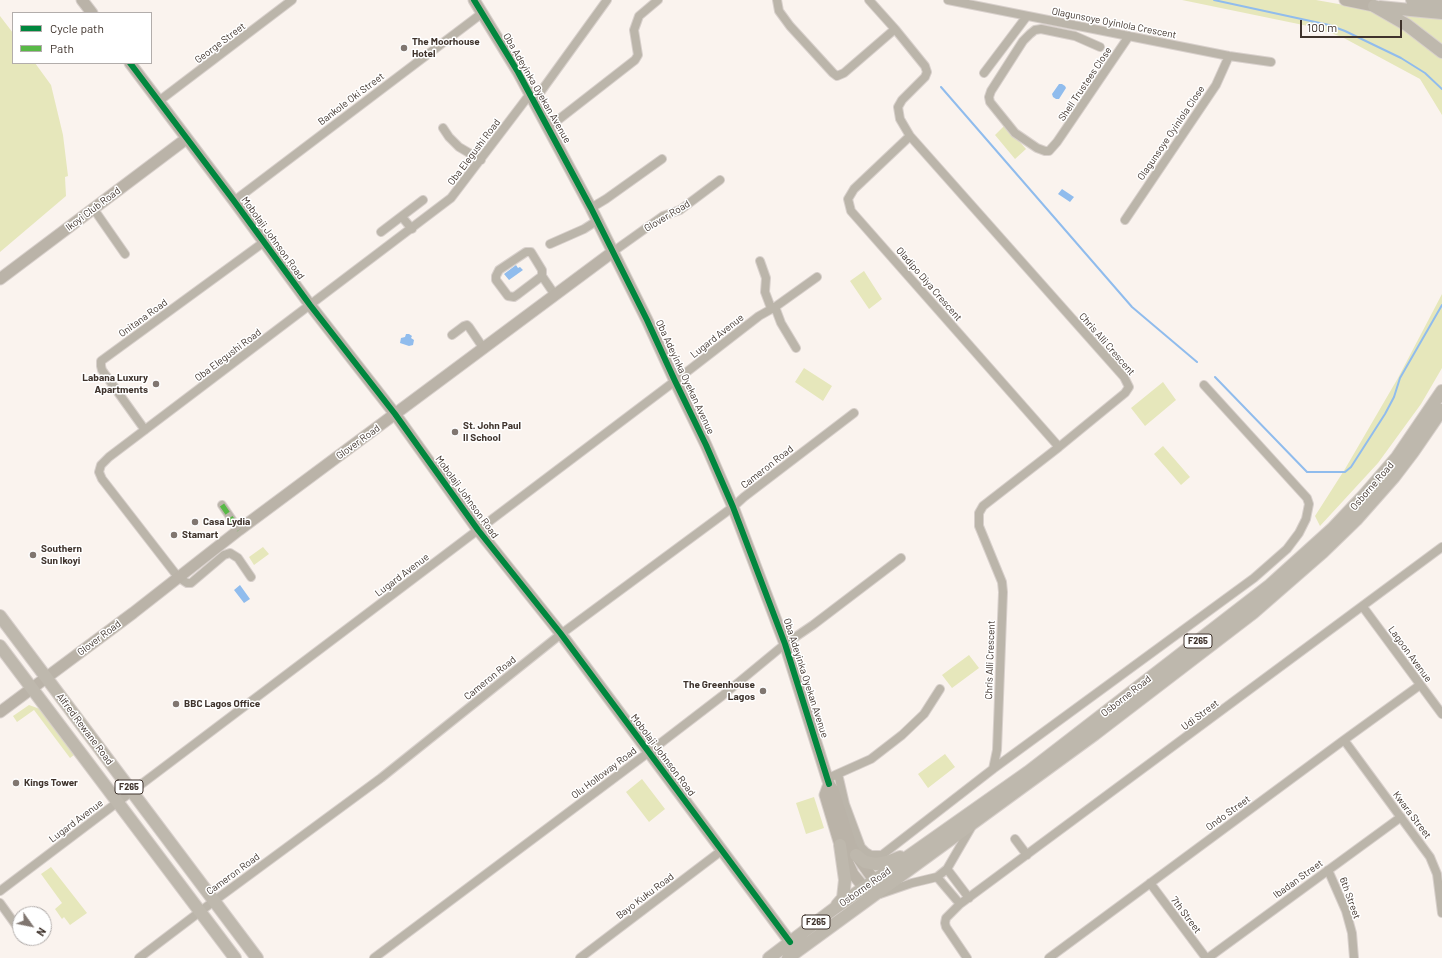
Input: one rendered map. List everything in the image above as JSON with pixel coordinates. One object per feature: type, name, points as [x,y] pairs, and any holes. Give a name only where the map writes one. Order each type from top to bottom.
[{"type":"main road","points":[[82,0],[91,12]]},
{"type":"main road","name":"Oba Adeyinka Oyekan Avenue","points":[[474,0],[549,127],[598,220],[706,445],[733,507],[786,644],[832,779],[833,790],[851,846],[878,886]]},
{"type":"main road","points":[[1345,0],[1374,6],[1396,13],[1442,13]]},
{"type":"main road","points":[[1412,0],[1442,2]]},
{"type":"main road","points":[[1396,13],[1442,52]]},
{"type":"main road","name":"Mobolaji Johnson Road","points":[[131,64],[186,139],[234,200],[310,305],[396,414],[478,530],[560,634],[790,942]]},
{"type":"main road","name":"Ikoyi Club Road","points":[[0,279],[186,139]]},
{"type":"main road","name":"Glover Road","points":[[0,712],[178,578],[239,530],[614,251]]},
{"type":"main road","name":"Osborne Road","points":[[878,886],[916,850],[1028,772],[1219,626],[1285,573],[1332,530],[1365,494],[1401,452],[1442,391]]},
{"type":"main road","name":"Osborne Road","points":[[788,958],[868,893],[974,823],[1095,734],[1253,613],[1289,583],[1341,535],[1376,498],[1413,452],[1442,410]]},
{"type":"main road","name":"Alfred Rewane Road","points":[[0,616],[257,958]]},
{"type":"main road","name":"Alfred Rewane Road","points":[[0,646],[235,958]]},
{"type":"main road","points":[[832,779],[825,796],[840,845],[853,874],[868,893]]},
{"type":"main road","points":[[835,908],[843,898],[845,890],[840,845]]},
{"type":"main road","points":[[856,855],[865,862],[881,863],[895,860],[916,850]]},
{"type":"main road","name":"Osborne Road","points":[[769,958],[835,908],[868,893]]},
{"type":"street","name":"George Street","points":[[159,101],[292,0]]},
{"type":"street","name":"Oba Elegushi Road","points":[[178,578],[102,479],[99,472],[101,465],[144,430],[412,229],[451,198],[532,98],[607,0]]},
{"type":"street","points":[[549,127],[635,60],[638,55],[634,30],[639,16],[658,0]]},
{"type":"street","points":[[777,0],[779,11],[790,26],[837,76],[844,73],[895,29]]},
{"type":"street","name":"Chris Alli Crescent","points":[[869,0],[925,66],[927,72],[925,77],[902,100],[898,107],[900,119],[910,136],[1124,377],[1128,385],[1128,389],[1125,393],[984,506],[979,513],[979,526],[1002,582],[1003,592],[997,750],[993,770]]},
{"type":"street","name":"Olagunsoye Oyinlola Crescent","points":[[948,0],[1229,56],[1271,62]]},
{"type":"street","name":"Bankole Oki Street","points":[[234,200],[481,14]]},
{"type":"street","points":[[984,73],[1027,16]]},
{"type":"street","name":"Shell Trustees Close","points":[[1100,47],[1076,36],[1041,29],[1035,30],[1023,41],[991,91],[989,96],[990,102],[1015,132],[1022,138],[1045,151],[1048,151],[1057,142],[1129,36]]},
{"type":"street","name":"Olagunsoye Oyinlola Close","points":[[1125,220],[1216,85],[1229,56]]},
{"type":"street","points":[[443,128],[458,147],[481,160]]},
{"type":"street","name":"Oladipo Diya Crescent","points":[[910,136],[854,189],[848,200],[851,211],[1059,447]]},
{"type":"street","points":[[591,208],[662,159]]},
{"type":"street","name":"Glover Road","points":[[614,251],[663,216],[680,210],[720,180]]},
{"type":"street","points":[[381,232],[423,200]]},
{"type":"street","points":[[93,208],[125,254]]},
{"type":"street","points":[[402,216],[412,229]]},
{"type":"street","points":[[550,244],[584,229],[598,220]]},
{"type":"street","name":"Onitana Road","points":[[144,430],[102,370],[102,361],[264,242]]},
{"type":"street","points":[[542,276],[514,297],[508,296],[496,280],[499,270],[526,252],[531,252],[539,263],[542,270],[542,276],[554,295]]},
{"type":"street","points":[[760,261],[766,278],[765,292],[796,348]]},
{"type":"street","name":"Lugard Avenue","points":[[0,891],[759,316],[817,277]]},
{"type":"street","points":[[452,335],[467,325],[484,349]]},
{"type":"street","points":[[940,689],[924,714],[902,735],[871,759],[832,779],[845,804],[861,847],[866,852],[878,856],[886,854],[993,770],[1254,578],[1287,549],[1300,533],[1308,511],[1309,504],[1307,498],[1204,385]]},
{"type":"street","name":"Cameron Road","points":[[139,958],[381,778],[560,634],[733,507],[854,413]]},
{"type":"street","points":[[222,505],[239,530]]},
{"type":"street","name":"Udi Street","points":[[967,958],[946,927],[945,923],[946,918],[960,904],[1441,550]]},
{"type":"street","points":[[178,578],[187,583],[191,583],[224,555],[230,553],[238,558],[251,577]]},
{"type":"street","name":"Olu Holloway Road","points":[[374,958],[649,752],[722,696],[786,644],[901,558]]},
{"type":"street","name":"Lagoon Avenue","points":[[1363,607],[1442,714]]},
{"type":"street","name":"Ondo Street","points":[[1049,958],[1420,685]]},
{"type":"street","name":"Kwara Street","points":[[1344,740],[1423,846],[1437,874],[1442,913]]},
{"type":"street","name":"Ibadan Street","points":[[1207,958],[1401,817]]},
{"type":"street","points":[[868,893],[937,877],[947,869],[974,823]]},
{"type":"street","points":[[1014,839],[1027,855]]},
{"type":"street","name":"Bayo Kuku Road","points":[[580,958],[721,851]]},
{"type":"street","points":[[947,869],[969,898]]},
{"type":"street","name":"6th Street","points":[[1328,870],[1346,911],[1352,933],[1354,958]]},
{"type":"street","points":[[937,877],[960,904]]},
{"type":"street","name":"7th Street","points":[[1150,884],[1207,958]]},
{"type":"street","points":[[0,903],[12,920]]},
{"type":"green space","points":[[1182,0],[1316,0],[1400,15],[1442,18],[1442,115],[1420,79],[1342,37],[1313,27]]},
{"type":"green space","points":[[0,16],[12,32],[12,64],[36,64],[51,85],[63,135],[68,176],[65,177],[66,196],[0,252]]},
{"type":"green space","points":[[1005,125],[1026,149],[1015,159],[995,135]]},
{"type":"green space","points":[[864,271],[882,299],[869,309],[850,281]]},
{"type":"green space","points":[[1442,294],[1442,368],[1421,404],[1378,463],[1320,526],[1315,516],[1345,469],[1398,378]]},
{"type":"green space","points":[[804,368],[832,386],[823,401],[795,382]]},
{"type":"green space","points":[[1163,382],[1176,400],[1145,426],[1131,408]]},
{"type":"green space","points":[[1163,446],[1190,477],[1181,485],[1154,454]]},
{"type":"green space","points":[[263,547],[269,554],[254,565],[249,557]]},
{"type":"green space","points":[[969,655],[979,668],[952,688],[942,675]]},
{"type":"green space","points":[[29,705],[40,709],[74,755],[70,758],[34,710],[17,722],[13,716]]},
{"type":"green space","points":[[945,754],[955,767],[928,788],[918,774]]},
{"type":"green space","points":[[642,779],[665,809],[649,822],[626,792]]},
{"type":"green space","points":[[814,797],[824,828],[806,834],[796,803]]},
{"type":"green space","points":[[51,867],[87,913],[70,925],[64,917],[62,919],[55,909],[62,903],[41,874]]},
{"type":"water","points":[[1059,84],[1062,84],[1066,88],[1059,99],[1056,99],[1052,94]]},
{"type":"water","points":[[1062,189],[1074,197],[1070,202],[1058,194]]},
{"type":"water","points":[[516,265],[518,268],[520,267],[523,270],[509,280],[504,274]]},
{"type":"water","points":[[406,334],[412,336],[411,338],[414,340],[413,345],[409,346],[400,343],[401,338],[405,337]]},
{"type":"water","points":[[240,585],[250,599],[244,603],[234,590]]},
{"type":"waterway","points":[[1214,0],[1329,25],[1345,31],[1401,58],[1425,73],[1442,89]]},
{"type":"waterway","points":[[941,87],[1132,307],[1197,362]]},
{"type":"waterway","points":[[1215,377],[1307,472],[1345,472],[1351,467],[1385,414],[1394,397],[1400,378],[1442,305]]},
{"type":"marked path","points":[[222,505],[239,530]]},
{"type":"cycle path","points":[[474,0],[518,72],[591,208],[647,320],[706,445],[733,507],[785,644],[829,784]]},
{"type":"cycle path","points":[[131,64],[310,305],[395,414],[478,530],[561,634],[790,942]]},
{"type":"place","name":"The Moorhouse Hotel","points":[[404,48]]},
{"type":"place","name":"Labana Luxury Apartments","points":[[156,384]]},
{"type":"place","name":"St. John Paul II School","points":[[455,432]]},
{"type":"place","name":"Casa Lydia","points":[[195,522]]},
{"type":"place","name":"Stamart","points":[[174,535]]},
{"type":"place","name":"Southern Sun Ikoyi","points":[[33,555]]},
{"type":"place","name":"The Greenhouse Lagos","points":[[763,691]]},
{"type":"place","name":"BBC Lagos Office","points":[[176,704]]},
{"type":"place","name":"Kings Tower","points":[[16,783]]}]
